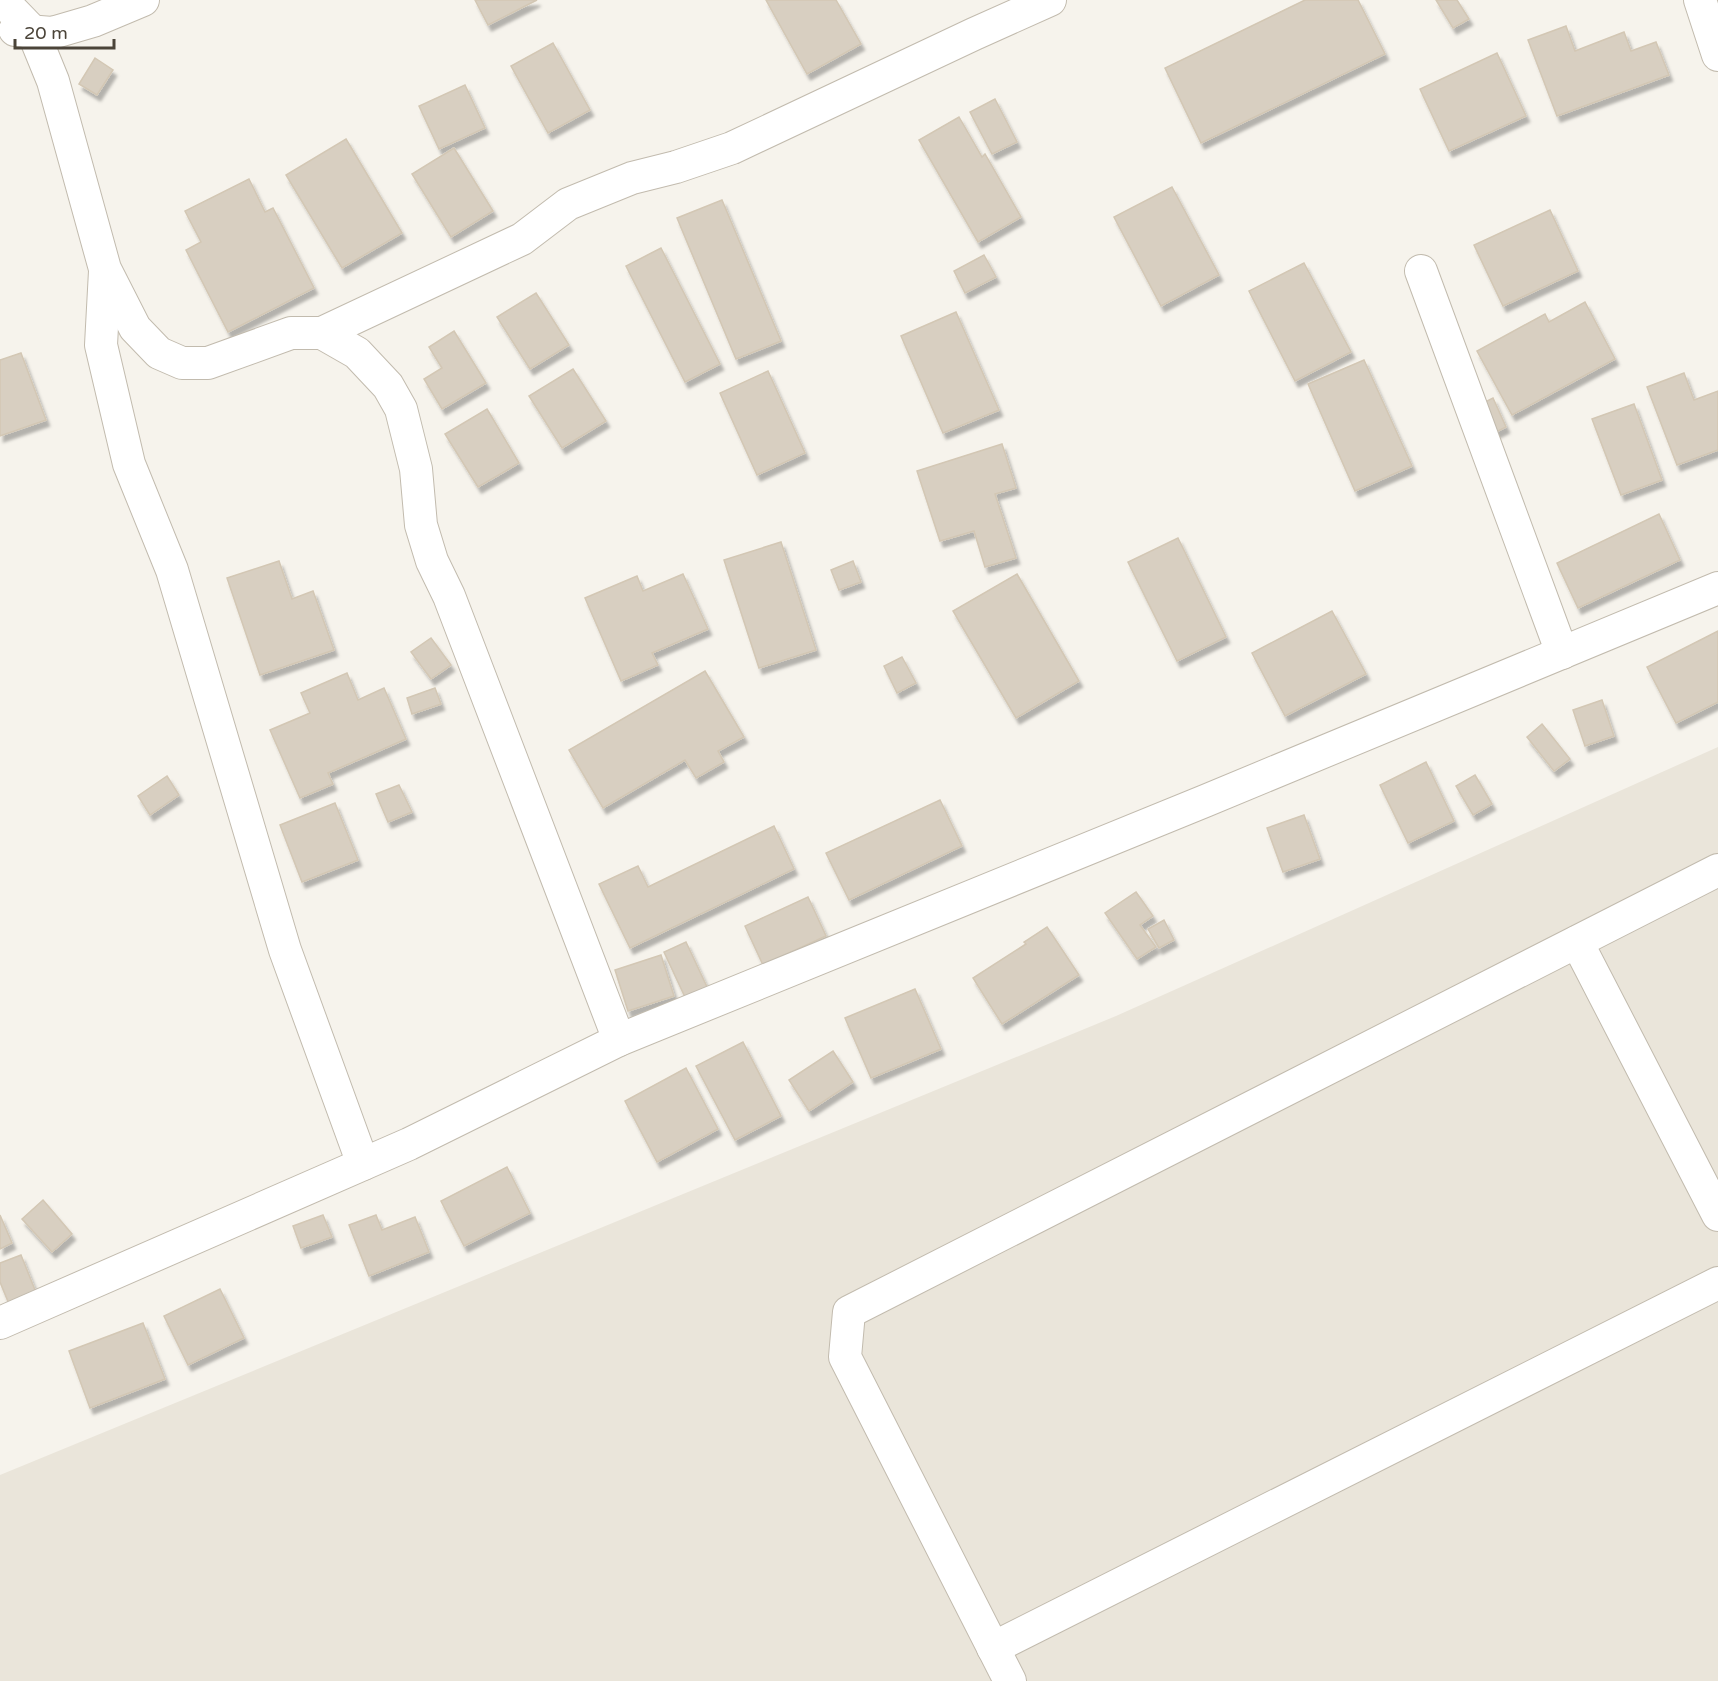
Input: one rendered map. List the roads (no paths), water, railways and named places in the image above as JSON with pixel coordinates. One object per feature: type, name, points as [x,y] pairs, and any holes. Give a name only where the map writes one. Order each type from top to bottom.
[{"type":"street","points":[[2,0],[33,32],[53,81],[105,269],[135,328],[159,353],[182,363],[208,363],[291,333],[322,333],[522,239],[568,204],[632,178],[676,167],[732,148],[1050,0]]},
{"type":"street","points":[[0,29],[52,33],[93,21],[143,0]]},
{"type":"street","points":[[1700,0],[1718,55]]},
{"type":"street","points":[[105,269],[101,345],[129,464],[172,570],[285,950],[363,1164]]},
{"type":"street","points":[[1420,272],[1562,653]]},
{"type":"street","points":[[322,333],[357,353],[388,386],[401,410],[416,469],[422,525],[432,561],[449,596],[619,1040]]},
{"type":"street","points":[[0,1323],[409,1144],[619,1040],[1194,806],[1718,588]]},
{"type":"street","points":[[1010,1681],[845,1357],[849,1312],[1718,870]]},
{"type":"street","points":[[1577,942],[1718,1215]]},
{"type":"street","points":[[993,1648],[1718,1282]]}]
